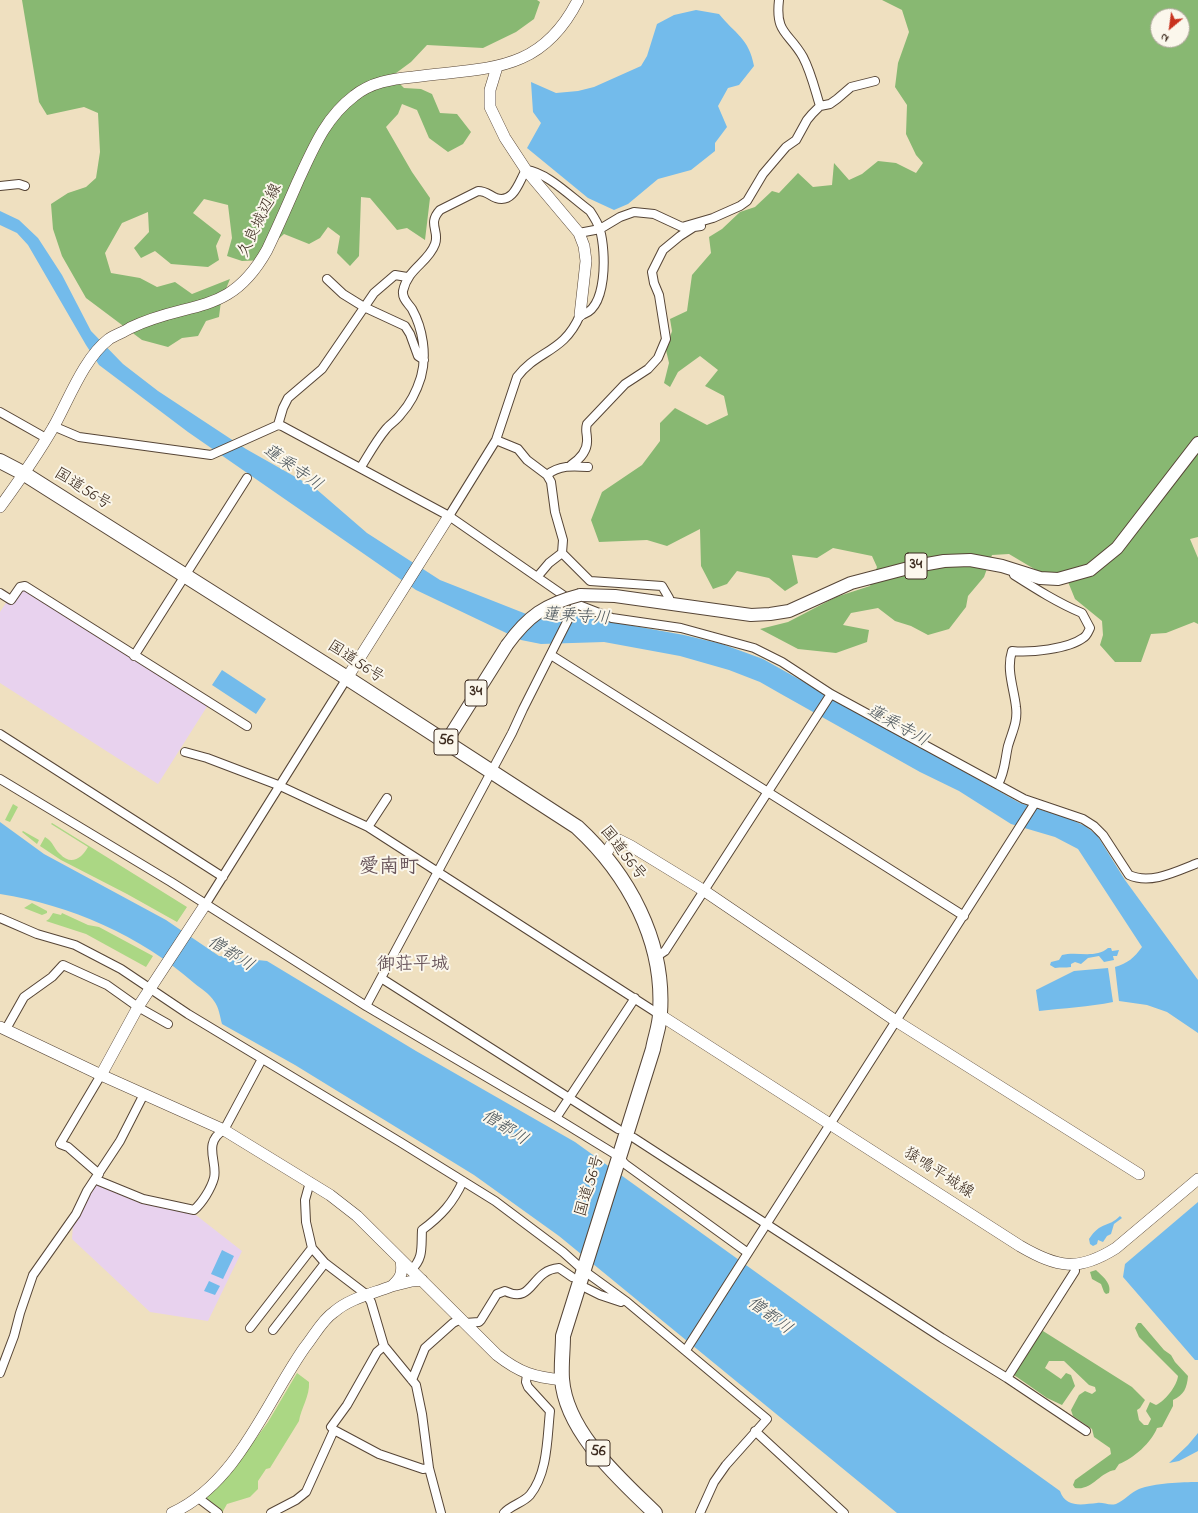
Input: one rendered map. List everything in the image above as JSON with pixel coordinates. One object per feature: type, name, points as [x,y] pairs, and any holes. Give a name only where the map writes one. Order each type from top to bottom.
[{"type":"highway","name":"国道56号","points":[[0,461],[23,473],[347,678],[577,827],[605,855],[635,899],[656,957],[661,996],[660,1015],[652,1049],[579,1272],[563,1336],[562,1380],[567,1402],[576,1422],[594,1450],[655,1513]]},
{"type":"main road","name":"34","points":[[446,742],[507,646],[529,618],[560,600],[578,600],[615,596],[751,615],[790,611],[851,583],[916,566],[944,561],[970,560],[1040,578],[1058,579],[1090,570],[1117,548],[1198,443]]},
{"type":"street","name":"久良城辺線","points":[[0,507],[46,438],[96,351],[109,339],[145,321],[208,304],[226,296],[241,285],[256,270],[267,250],[324,127],[338,109],[355,95],[388,80],[497,67],[528,57],[548,42],[563,26],[578,0]]},
{"type":"street","points":[[779,0],[779,23],[783,32],[796,46],[803,58],[820,106]]},
{"type":"street","points":[[262,1059],[224,1130],[219,1133],[211,1149],[214,1178],[203,1200],[194,1210],[143,1199],[99,1181],[98,1176],[68,1147],[60,1144],[101,1075],[138,1007],[204,906],[278,785],[405,587],[496,440],[512,388],[517,377],[523,369],[566,339],[575,327],[580,315],[586,261],[584,246],[579,233],[526,170],[505,138],[490,107],[490,90],[497,67]]},
{"type":"street","points":[[579,233],[606,227],[620,217],[634,212],[654,214],[682,227],[713,218],[740,206],[747,201],[763,174],[786,147],[796,140],[807,120],[820,106],[830,104],[851,87],[872,84],[875,81]]},
{"type":"street","points":[[526,170],[533,171],[543,176],[590,211],[600,229],[603,253],[603,283],[594,307],[587,314],[580,315]]},
{"type":"street","points":[[361,467],[386,428],[401,415],[418,383],[424,360],[423,340],[414,315],[404,300],[403,293],[407,277],[431,252],[436,243],[433,220],[440,210],[478,191],[485,191],[502,199],[511,195],[518,188],[526,170]]},
{"type":"street","points":[[0,186],[19,184],[25,186]]},
{"type":"street","points":[[547,475],[557,469],[571,465],[580,459],[586,450],[587,440],[585,429],[587,424],[624,384],[648,369],[658,358],[666,339],[659,295],[654,283],[652,272],[663,250],[694,227],[711,223],[713,218]]},
{"type":"street","points":[[53,426],[79,437],[206,455],[215,454],[278,425],[283,408],[288,398],[322,369],[364,307],[382,284],[395,275],[407,277]]},
{"type":"street","points":[[327,279],[343,294],[364,307],[405,326],[410,334],[418,356],[424,360]]},
{"type":"street","points":[[0,412],[46,438]]},
{"type":"street","points":[[278,425],[361,467],[449,516],[538,576],[612,618],[681,628],[754,648],[782,662],[830,696],[998,784],[1034,806],[1071,814],[1094,826],[1103,835],[1129,875],[1135,878],[1148,878],[1169,874],[1198,863]]},
{"type":"street","points":[[496,440],[518,449],[527,460],[547,475],[551,482],[555,512],[563,540],[562,553],[549,563],[538,576]]},
{"type":"street","points":[[571,465],[588,466]]},
{"type":"street","points":[[134,656],[247,478]]},
{"type":"street","points":[[562,553],[590,581],[662,586],[669,598]]},
{"type":"street","points":[[998,784],[1002,778],[1008,747],[1015,727],[1016,707],[1010,666],[1012,651],[1024,653],[1060,647],[1083,639],[1090,628],[1082,613],[1060,604],[1014,575],[1013,570]]},
{"type":"street","points":[[0,593],[11,600],[20,587],[25,586],[247,726]]},
{"type":"street","points":[[366,1006],[492,771],[578,600]]},
{"type":"street","points":[[552,653],[964,916]]},
{"type":"street","points":[[656,957],[665,951],[767,791],[830,696]]},
{"type":"street","points":[[0,734],[222,877]]},
{"type":"street","points":[[185,752],[278,785],[368,827],[660,1015]]},
{"type":"street","points":[[0,779],[366,1006],[556,1118],[616,1161],[632,1168],[747,1255]]},
{"type":"street","points":[[368,827],[387,798]]},
{"type":"street","points":[[687,1349],[1034,806]]},
{"type":"street","points":[[605,855],[613,842],[618,840],[703,890],[896,1021],[1139,1174]]},
{"type":"street","points":[[0,918],[37,934],[75,945],[121,969],[262,1059],[463,1181],[528,1225],[563,1252],[579,1272],[628,1302],[687,1349],[767,1419],[755,1431],[714,1482],[700,1513]]},
{"type":"street","points":[[168,1024],[138,1007],[107,985],[63,965],[52,976],[24,997],[2,1028],[101,1075],[224,1130],[310,1182],[357,1216],[497,1355],[514,1368],[527,1374],[562,1380]]},
{"type":"street","points":[[381,978],[568,1099],[618,1129]]},
{"type":"street","points":[[556,1118],[635,998]]},
{"type":"street","name":"猿鳴平城線","points":[[660,1015],[1038,1257],[1060,1264],[1083,1264],[1101,1257],[1116,1248],[1198,1179]]},
{"type":"street","points":[[0,1373],[14,1336],[33,1275],[76,1214],[87,1191],[120,1140],[144,1094]]},
{"type":"street","points":[[634,1138],[942,1338],[1007,1378],[1086,1431]]},
{"type":"street","points":[[411,1270],[420,1259],[422,1230],[437,1220],[449,1207],[463,1181]]},
{"type":"street","points":[[310,1182],[305,1200],[306,1222],[312,1248],[325,1263],[367,1295],[371,1302],[384,1346],[416,1384],[429,1468],[441,1513]]},
{"type":"street","points":[[250,1328],[312,1248]]},
{"type":"street","points":[[392,1286],[401,1278],[403,1269],[401,1260]]},
{"type":"street","points":[[273,1330],[325,1263]]},
{"type":"street","points":[[1007,1378],[1075,1271],[1074,1265]]},
{"type":"street","points":[[412,1380],[425,1348],[452,1323],[463,1321],[479,1322],[497,1294],[502,1291],[519,1296],[524,1293],[545,1271],[551,1268],[579,1272]]},
{"type":"street","points":[[172,1513],[197,1497],[223,1474],[264,1415],[294,1363],[332,1313],[345,1304],[367,1295],[392,1286],[422,1280]]},
{"type":"street","points":[[586,1288],[605,1297],[612,1297],[624,1303],[628,1302]]},
{"type":"street","points":[[271,1513],[296,1500],[306,1492],[334,1430],[332,1427],[354,1394],[376,1352],[384,1346]]},
{"type":"street","points":[[504,1513],[509,1508],[529,1497],[541,1473],[545,1459],[550,1411],[528,1387],[526,1382],[527,1374]]},
{"type":"street","points":[[334,1430],[379,1454],[423,1468],[429,1468]]},
{"type":"street","points":[[755,1431],[844,1513]]},
{"type":"street","points":[[197,1497],[218,1513]]},
{"type":"shaded area","points":[[17,586],[208,705],[158,784],[0,683],[0,612]]},
{"type":"shaded area","points":[[99,1183],[129,1198],[192,1212],[242,1251],[208,1321],[150,1312],[72,1239],[73,1224],[95,1184]]},
{"type":"green space","points":[[22,0],[537,0],[540,2],[534,19],[516,32],[483,48],[427,45],[411,62],[392,76],[404,88],[421,89],[432,94],[440,113],[457,114],[471,132],[463,144],[448,152],[429,138],[417,110],[402,104],[398,114],[386,127],[412,172],[430,198],[425,240],[407,228],[397,230],[370,198],[361,197],[359,256],[350,266],[337,253],[340,236],[328,227],[320,238],[309,244],[284,234],[274,243],[266,260],[242,261],[227,256],[232,238],[228,205],[204,199],[193,213],[221,235],[216,246],[219,260],[208,267],[171,264],[155,251],[141,258],[134,248],[149,232],[148,212],[122,223],[105,253],[111,273],[140,278],[157,287],[175,282],[192,294],[230,279],[221,301],[219,317],[206,321],[198,336],[182,338],[168,347],[142,340],[86,298],[62,256],[53,229],[51,204],[68,193],[86,187],[96,178],[100,152],[98,113],[84,107],[47,115],[39,102]]},
{"type":"green space","points":[[882,0],[1198,0],[1198,537],[1190,539],[1198,558],[1198,624],[1194,622],[1166,633],[1151,634],[1141,662],[1115,662],[1100,645],[1103,635],[1102,621],[1075,599],[1064,572],[1041,573],[1009,554],[992,555],[984,577],[968,596],[966,607],[949,629],[928,635],[911,626],[895,621],[878,608],[851,613],[843,625],[869,630],[867,642],[836,653],[798,649],[760,629],[788,622],[836,597],[870,586],[877,567],[872,556],[833,548],[817,558],[792,555],[798,583],[785,591],[769,578],[737,571],[727,584],[713,589],[701,566],[700,529],[667,546],[647,540],[599,542],[591,520],[602,492],[642,465],[660,441],[660,423],[675,408],[707,425],[728,415],[724,396],[705,386],[718,370],[700,356],[678,372],[670,387],[664,383],[669,363],[666,350],[672,331],[670,319],[687,311],[692,275],[711,253],[709,237],[722,229],[740,212],[755,207],[772,191],[779,193],[798,173],[813,187],[832,185],[834,163],[849,180],[862,174],[878,161],[896,163],[916,173],[923,163],[916,155],[906,134],[907,105],[895,87],[898,63],[909,32],[902,10]]},
{"type":"green space","points":[[13,804],[18,807],[10,822],[5,820]]},
{"type":"green space","points":[[52,823],[187,907],[177,922],[61,860],[40,846],[45,837],[64,858],[68,860],[76,859],[86,851],[88,847],[51,824]]},
{"type":"green space","points":[[23,831],[39,840],[37,844],[22,832]]},
{"type":"green space","points":[[32,903],[47,911],[47,913],[42,915],[24,908]]},
{"type":"green space","points":[[53,913],[61,915],[62,913],[88,925],[99,927],[153,956],[146,967],[86,934],[46,921]]},
{"type":"green space","points":[[1096,1270],[1108,1283],[1110,1289],[1109,1293],[1106,1294],[1101,1284],[1092,1279],[1090,1272]]},
{"type":"green space","points":[[1138,1323],[1141,1323],[1164,1350],[1171,1355],[1175,1362],[1188,1376],[1186,1388],[1180,1396],[1173,1400],[1173,1406],[1162,1427],[1157,1428],[1151,1439],[1141,1449],[1130,1458],[1119,1464],[1115,1470],[1110,1471],[1086,1487],[1075,1488],[1073,1485],[1075,1480],[1111,1454],[1110,1448],[1094,1437],[1092,1429],[1073,1416],[1071,1410],[1079,1395],[1085,1391],[1092,1394],[1096,1391],[1095,1387],[1089,1385],[1064,1361],[1049,1361],[1045,1368],[1061,1379],[1066,1373],[1071,1375],[1075,1386],[1062,1405],[1047,1398],[1014,1375],[1013,1372],[1039,1332],[1043,1331],[1132,1387],[1145,1400],[1137,1410],[1139,1420],[1144,1425],[1148,1425],[1151,1419],[1146,1411],[1150,1402],[1156,1405],[1163,1400],[1173,1389],[1178,1376],[1139,1337],[1135,1328]]},
{"type":"green space","points":[[297,1373],[309,1382],[307,1397],[299,1421],[270,1468],[266,1469],[258,1481],[258,1489],[250,1497],[227,1504],[222,1513],[206,1500],[206,1498],[249,1448],[268,1422]]},
{"type":"water","points":[[696,10],[719,14],[741,37],[749,49],[754,66],[739,85],[728,88],[718,106],[727,127],[715,143],[715,151],[691,170],[658,179],[628,204],[614,210],[588,198],[527,148],[541,123],[533,112],[531,82],[556,93],[578,91],[594,87],[641,66],[647,56],[657,24],[674,15]]},
{"type":"water","name":"蓮乗寺川","points":[[0,211],[19,220],[38,238],[62,275],[91,331],[123,364],[158,391],[246,449],[315,488],[367,533],[440,580],[539,619],[579,616],[684,635],[722,644],[763,659],[1020,803],[1070,819],[1085,826],[1097,835],[1125,880],[1198,980],[1198,1033],[1167,1012],[1147,1005],[1119,1001],[1115,967],[1130,960],[1142,947],[1078,849],[1055,837],[1011,824],[959,791],[920,772],[760,682],[729,670],[680,656],[604,642],[541,644],[521,640],[416,590],[188,432],[99,365],[28,245],[17,233],[0,225]]},
{"type":"water","points":[[222,670],[266,699],[256,714],[212,685]]},
{"type":"water","name":"僧都川","points":[[0,822],[44,854],[166,920],[219,956],[267,961],[416,1051],[575,1142],[1060,1491],[1066,1501],[1076,1504],[1116,1504],[1136,1490],[1152,1485],[1198,1482],[1198,1513],[897,1513],[559,1236],[474,1175],[295,1065],[222,1024],[216,1003],[205,991],[173,966],[128,937],[103,925],[52,906],[0,894]]},
{"type":"water","points":[[1111,948],[1112,951],[1119,950],[1117,956],[1113,956],[1114,960],[1104,962],[1099,956],[1088,958],[1081,964],[1075,962],[1071,964],[1071,967],[1055,968],[1050,965],[1051,962],[1059,960],[1062,955],[1092,954]]},
{"type":"water","points":[[1108,968],[1113,1002],[1039,1011],[1036,990],[1074,971]]},
{"type":"water","points":[[1198,1202],[1198,1360],[1195,1360],[1123,1277],[1125,1264]]},
{"type":"water","points":[[1120,1216],[1122,1218],[1114,1224],[1111,1234],[1107,1236],[1103,1242],[1098,1240],[1097,1244],[1093,1246],[1090,1244],[1089,1239],[1093,1233],[1101,1227],[1116,1220]]},
{"type":"water","points":[[222,1250],[234,1256],[223,1279],[211,1274]]},
{"type":"water","points":[[209,1281],[220,1286],[215,1295],[204,1291]]},
{"type":"water","points":[[1198,1433],[1198,1451],[1179,1461],[1169,1463],[1188,1445]]},
{"type":"district","name":"愛南町","points":[[389,869]]},
{"type":"district","name":"御荘平城","points":[[413,966]]}]
